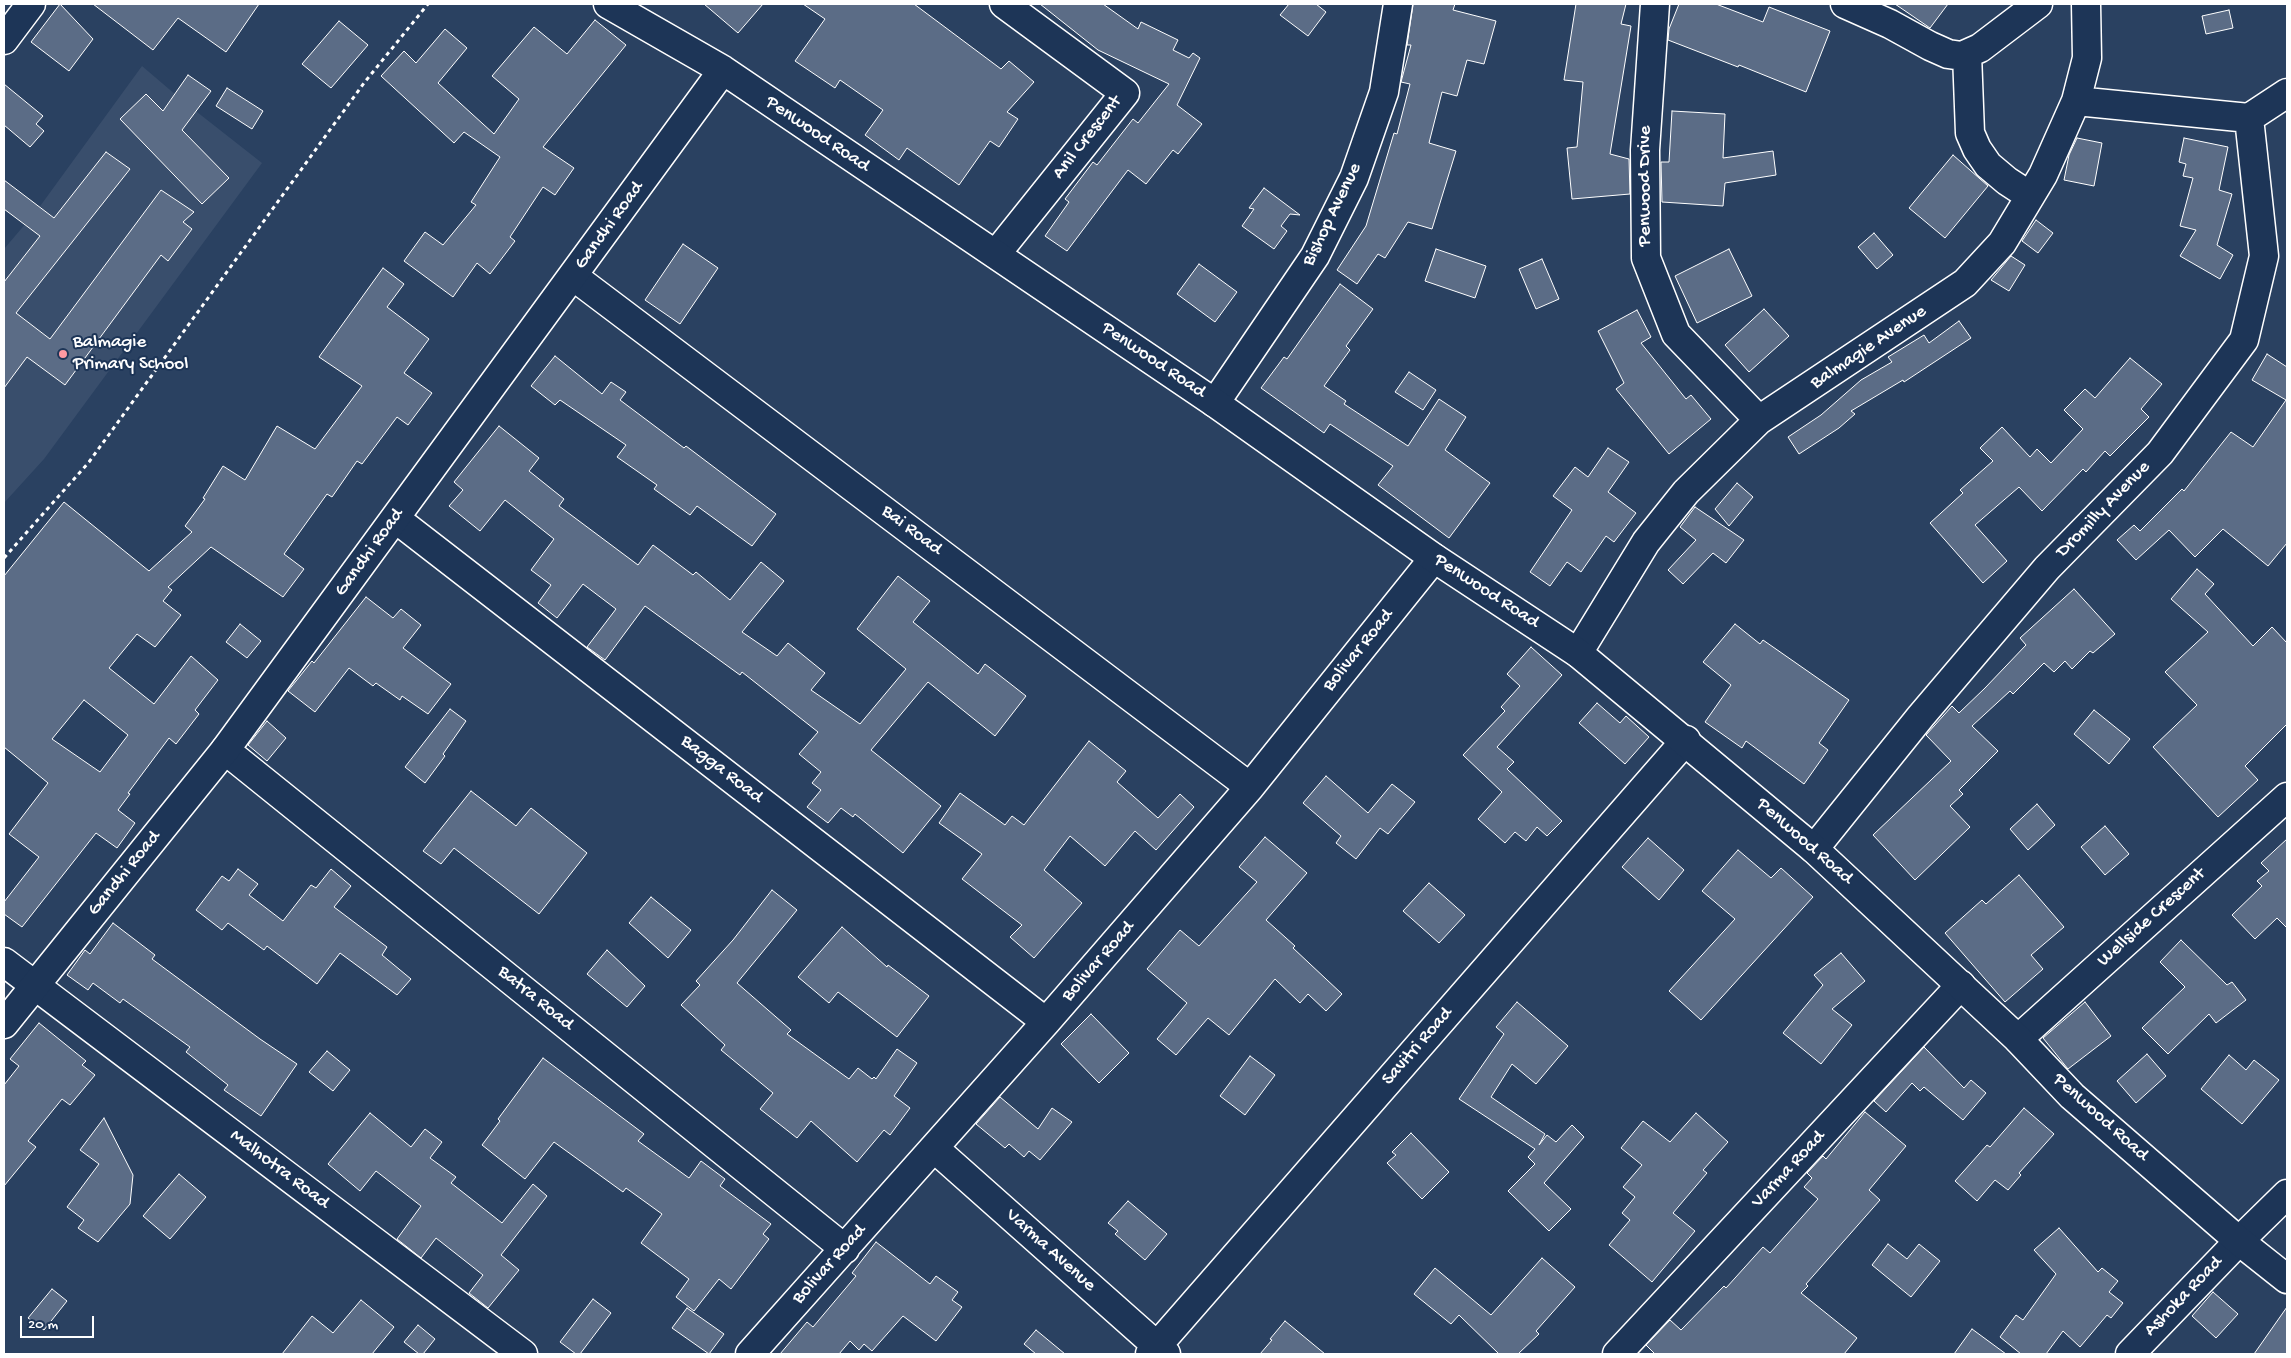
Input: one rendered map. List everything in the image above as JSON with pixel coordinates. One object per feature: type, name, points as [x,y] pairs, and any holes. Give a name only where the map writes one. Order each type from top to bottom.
[{"type":"street","points":[[4,40],[32,4]]},
{"type":"street","name":"Penwood Road","points":[[608,4],[723,70],[1215,403],[1434,558],[1578,653],[1686,740],[1814,849],[2018,1039],[2072,1096],[2239,1241],[2287,1279]]},
{"type":"street","name":"Anil Crescent","points":[[996,254],[1125,93],[1004,4]]},
{"type":"street","name":"Bishop Avenue","points":[[1215,403],[1315,256],[1354,178],[1384,92],[1398,4]]},
{"type":"street","name":"Penwood Drive","points":[[1654,4],[1644,150],[1646,258],[1676,334],[1759,420]]},
{"type":"street","points":[[1845,4],[1890,24],[1948,54],[1962,56],[1980,48],[2038,4]]},
{"type":"street","name":"Balmagie Avenue","points":[[1578,653],[1646,542],[1686,492],[1759,420],[1965,283],[2002,243],[2042,175],[2076,100],[2086,58],[2086,4]]},
{"type":"street","points":[[1967,54],[1970,133],[1977,149],[1988,165],[2000,176],[2030,196]]},
{"type":"street","name":"Gandhi Road","points":[[4,1024],[224,750],[396,519],[723,70]]},
{"type":"street","points":[[2076,100],[2249,118],[2287,93]]},
{"type":"street","name":"Dromilly Avenue","points":[[1814,849],[1921,716],[2047,568],[2160,453],[2244,340],[2264,256],[2249,118]]},
{"type":"street","name":"Bai Road","points":[[573,276],[1250,787]]},
{"type":"street","name":"Bagga Road","points":[[396,519],[1046,1022]]},
{"type":"street","name":"Bolivar Road","points":[[750,1354],[1046,1022],[1250,787],[1434,558]]},
{"type":"street","name":"Savitri Road","points":[[1158,1352],[1686,740]]},
{"type":"street","name":"Batra Road","points":[[224,750],[845,1249]]},
{"type":"street","name":"Wellside Crescent","points":[[2018,1039],[2287,797]]},
{"type":"street","name":"Malhotra Road","points":[[4,962],[523,1354]]},
{"type":"street","name":"Varma Road","points":[[1617,1354],[1961,985]]},
{"type":"street","name":"Varma Avenue","points":[[934,1148],[1158,1352]]},
{"type":"street","name":"Ashoka Road","points":[[2130,1354],[2287,1194]]},
{"type":"path","points":[[4,558],[89,462],[364,83],[428,4]]},
{"type":"shaded area","name":"Balmagie Primary School","points":[[142,66],[262,163],[44,459],[4,503],[4,249],[38,209]]},
{"type":"building","points":[[60,4],[93,39],[69,71],[31,42]]},
{"type":"building","points":[[93,4],[259,4],[226,52],[178,18],[153,50]]},
{"type":"building","points":[[704,4],[763,4],[738,33]]},
{"type":"building","points":[[803,4],[914,4],[1001,69],[1009,61],[1034,82],[1007,112],[1018,119],[999,147],[990,141],[959,185],[907,148],[899,160],[865,135],[883,110],[840,80],[835,88],[795,61],[825,19]]},
{"type":"building","points":[[1040,4],[1103,4],[1138,29],[1141,22],[1178,40],[1173,50],[1189,58],[1193,53],[1200,58],[1177,105],[1202,124],[1178,154],[1173,150],[1146,184],[1128,170],[1067,251],[1045,236],[1069,202],[1065,199],[1093,162],[1097,165],[1133,119],[1138,123],[1169,84],[1098,50]]},
{"type":"building","points":[[1289,4],[1316,4],[1326,12],[1308,36],[1280,15]]},
{"type":"building","points":[[1413,4],[1455,4],[1453,10],[1496,21],[1484,64],[1467,60],[1457,96],[1442,92],[1429,143],[1456,151],[1432,229],[1408,222],[1385,258],[1378,254],[1357,284],[1337,270],[1366,226],[1394,133],[1397,134],[1410,84],[1401,82],[1411,45],[1407,45]]},
{"type":"building","points":[[1576,4],[1626,4],[1621,24],[1631,26],[1610,154],[1629,159],[1630,194],[1572,199],[1567,148],[1577,147],[1583,82],[1564,80]]},
{"type":"building","points":[[1679,4],[1716,4],[1763,22],[1769,7],[1830,31],[1806,92],[1739,65],[1738,67],[1668,40],[1669,29]]},
{"type":"building","points":[[1895,4],[1948,4],[1930,28]]},
{"type":"building","points":[[2229,10],[2233,28],[2206,34],[2202,16]]},
{"type":"building","points":[[595,20],[626,45],[543,147],[574,168],[555,195],[543,187],[510,237],[515,241],[490,274],[477,263],[453,297],[404,261],[425,232],[443,245],[476,205],[471,202],[500,157],[464,132],[454,143],[381,76],[404,51],[416,63],[445,29],[467,48],[438,83],[494,134],[519,99],[492,76],[534,27],[567,54]]},
{"type":"building","points":[[339,21],[368,45],[331,88],[302,64]]},
{"type":"building","points":[[188,75],[211,91],[182,130],[229,178],[202,204],[120,119],[146,94],[163,111]]},
{"type":"building","points":[[4,84],[43,116],[36,124],[44,131],[30,147],[4,125]]},
{"type":"building","points":[[227,88],[263,111],[252,129],[216,106]]},
{"type":"building","points":[[1672,111],[1725,114],[1723,158],[1773,151],[1776,175],[1725,183],[1723,206],[1662,202],[1661,162],[1669,162]]},
{"type":"building","points":[[2077,138],[2102,143],[2094,186],[2064,180],[2069,155]]},
{"type":"building","points":[[2184,138],[2228,147],[2219,190],[2232,194],[2217,245],[2233,255],[2220,279],[2180,256],[2196,230],[2180,226],[2193,178],[2183,176],[2186,164],[2179,162]]},
{"type":"building","points":[[106,152],[130,169],[16,313],[50,339],[161,190],[194,212],[183,222],[192,229],[168,261],[161,255],[65,385],[27,357],[4,388],[4,282],[40,236],[4,209],[4,180],[54,218]]},
{"type":"building","points":[[1953,155],[1988,186],[1945,238],[1909,208]]},
{"type":"building","points":[[1264,188],[1300,215],[1290,214],[1281,226],[1287,231],[1274,249],[1242,226],[1254,209],[1249,208]]},
{"type":"building","points":[[2036,220],[2053,233],[2038,253],[2022,241]]},
{"type":"building","points":[[1874,233],[1893,255],[1877,269],[1858,247]]},
{"type":"building","points":[[683,244],[718,268],[680,324],[645,300]]},
{"type":"building","points":[[1436,249],[1486,266],[1475,298],[1425,281]]},
{"type":"building","points":[[1729,249],[1752,296],[1697,323],[1675,276]]},
{"type":"building","points":[[2011,256],[2025,265],[2009,291],[1991,280]]},
{"type":"building","points":[[1542,259],[1559,299],[1536,309],[1519,269]]},
{"type":"building","points":[[1199,264],[1237,292],[1215,322],[1177,294]]},
{"type":"building","points":[[383,268],[404,284],[387,307],[429,339],[404,373],[432,393],[408,425],[397,417],[362,464],[357,461],[332,497],[327,494],[284,554],[304,569],[283,597],[211,547],[168,587],[172,590],[163,601],[181,615],[155,647],[137,634],[109,668],[154,704],[191,656],[218,680],[195,710],[199,714],[176,744],[169,738],[128,793],[130,794],[118,810],[135,823],[117,848],[96,833],[22,927],[4,914],[4,902],[39,857],[9,834],[48,783],[4,747],[4,576],[64,502],[149,571],[192,532],[185,526],[205,499],[203,498],[223,466],[245,480],[277,426],[315,449],[362,386],[319,357]],"holes":[[[84,700],[128,735],[100,772],[52,739]]]},
{"type":"building","points":[[1340,284],[1373,309],[1346,346],[1350,350],[1324,386],[1346,401],[1344,404],[1408,446],[1439,399],[1466,417],[1445,450],[1490,483],[1449,538],[1378,485],[1393,466],[1330,424],[1324,433],[1261,388],[1284,357],[1287,359]]},
{"type":"building","points":[[1764,309],[1789,336],[1749,372],[1725,345]]},
{"type":"building","points":[[1637,310],[1651,337],[1641,343],[1686,399],[1691,395],[1711,419],[1669,454],[1616,389],[1624,383],[1598,331]]},
{"type":"building","points":[[1959,321],[1971,338],[1904,382],[1903,380],[1851,411],[1855,414],[1839,428],[1799,454],[1788,437],[1821,415],[1861,380],[1892,362],[1888,357],[1924,335],[1929,343]]},
{"type":"building","points":[[2267,354],[2287,367],[2287,543],[2268,566],[2223,529],[2195,557],[2169,530],[2136,560],[2117,540],[2134,525],[2140,531],[2182,489],[2184,491],[2231,432],[2253,447],[2286,400],[2252,380]]},
{"type":"building","points":[[555,356],[602,394],[611,382],[626,392],[620,400],[684,448],[686,446],[776,514],[752,546],[697,506],[690,515],[654,489],[657,485],[617,457],[626,445],[560,400],[555,405],[531,386]]},
{"type":"building","points":[[2130,358],[2162,384],[2141,409],[2149,417],[2110,456],[2105,451],[2086,472],[2083,469],[2042,511],[2019,487],[1975,525],[2007,561],[1983,583],[1930,523],[1963,493],[1960,490],[1993,461],[1980,448],[2002,427],[2030,457],[2037,449],[2051,463],[2083,429],[2064,410],[2085,389],[2095,398]]},
{"type":"building","points":[[1409,372],[1436,390],[1423,410],[1395,392]]},
{"type":"building","points":[[499,426],[539,458],[529,471],[564,499],[559,506],[638,565],[653,545],[693,575],[696,572],[730,600],[761,562],[784,581],[742,632],[777,656],[788,643],[825,673],[811,690],[860,724],[906,669],[857,629],[898,576],[930,601],[913,622],[978,674],[985,664],[1026,696],[995,736],[928,682],[871,750],[941,806],[903,853],[855,814],[853,817],[841,808],[828,823],[807,807],[821,790],[812,783],[821,772],[799,754],[818,732],[742,672],[740,675],[645,606],[605,660],[587,647],[616,609],[583,584],[557,618],[538,603],[551,585],[531,570],[554,539],[505,500],[480,531],[449,506],[463,490],[454,482]]},
{"type":"building","points":[[1608,448],[1629,462],[1608,492],[1636,513],[1614,542],[1606,536],[1581,572],[1567,562],[1550,586],[1530,572],[1572,510],[1553,496],[1575,467],[1588,477]]},
{"type":"building","points":[[1737,483],[1753,497],[1729,526],[1715,509]]},
{"type":"building","points":[[1695,507],[1744,540],[1726,563],[1713,553],[1683,584],[1668,570],[1696,540],[1680,527]]},
{"type":"building","points":[[2197,569],[2214,584],[2205,594],[2253,646],[2272,627],[2287,643],[2287,724],[2245,766],[2258,780],[2218,817],[2153,747],[2197,705],[2165,672],[2208,632],[2171,599]]},
{"type":"building","points":[[2074,589],[2115,634],[2093,653],[2090,651],[2072,669],[2065,661],[2054,672],[2044,663],[2013,694],[2010,691],[1972,726],[1998,751],[1959,790],[1963,794],[1950,806],[1970,827],[1915,880],[1873,835],[1951,761],[1926,735],[1952,706],[1959,713],[1985,688],[2026,645],[2020,638]]},
{"type":"building","points":[[366,597],[393,618],[401,609],[421,625],[403,648],[451,684],[428,714],[402,696],[400,700],[376,683],[373,686],[349,668],[315,712],[288,691],[312,661],[314,663]]},
{"type":"building","points":[[240,624],[261,641],[247,658],[226,642]]},
{"type":"building","points":[[1735,624],[1760,644],[1763,640],[1849,700],[1819,743],[1828,750],[1804,784],[1746,741],[1742,748],[1705,722],[1731,685],[1703,662]]},
{"type":"building","points":[[1531,647],[1562,675],[1497,747],[1514,762],[1507,769],[1562,821],[1547,836],[1537,827],[1526,841],[1515,832],[1505,843],[1478,819],[1502,792],[1463,755],[1505,711],[1501,707],[1520,686],[1507,674]]},
{"type":"building","points":[[1597,703],[1620,723],[1626,716],[1649,737],[1625,764],[1579,723]]},
{"type":"building","points":[[450,709],[466,721],[443,754],[445,756],[425,783],[405,767]]},
{"type":"building","points":[[2094,710],[2130,739],[2109,764],[2074,734]]},
{"type":"building","points":[[267,721],[286,738],[267,761],[248,745]]},
{"type":"building","points":[[1089,741],[1126,771],[1117,782],[1158,818],[1180,794],[1194,807],[1156,850],[1135,831],[1105,866],[1070,836],[1044,870],[1082,903],[1034,958],[1010,937],[1022,925],[962,879],[982,854],[939,823],[960,793],[1005,825],[1012,816],[1024,825]]},
{"type":"building","points":[[1326,776],[1368,813],[1392,784],[1415,802],[1388,834],[1380,828],[1356,859],[1336,843],[1341,836],[1303,803]]},
{"type":"building","points":[[471,791],[516,826],[531,808],[587,853],[539,914],[454,848],[441,864],[423,851]]},
{"type":"building","points":[[2037,804],[2055,825],[2028,850],[2010,829]]},
{"type":"building","points":[[2105,826],[2129,854],[2105,875],[2081,847]]},
{"type":"building","points":[[1265,837],[1307,873],[1266,920],[1295,946],[1293,948],[1342,994],[1326,1011],[1308,994],[1300,1003],[1275,979],[1229,1035],[1208,1018],[1176,1055],[1157,1039],[1187,1003],[1147,969],[1180,930],[1199,946],[1257,882],[1239,867]]},
{"type":"building","points":[[1648,838],[1684,870],[1659,900],[1622,867]]},
{"type":"building","points":[[2287,839],[2287,928],[2277,918],[2255,939],[2232,915],[2262,886],[2257,881],[2269,871],[2261,863]]},
{"type":"building","points":[[1738,850],[1771,878],[1781,868],[1813,897],[1701,1020],[1669,991],[1735,919],[1702,891]]},
{"type":"building","points":[[238,869],[258,884],[249,895],[283,921],[311,885],[316,888],[331,869],[351,886],[334,907],[387,947],[382,955],[411,979],[397,995],[340,953],[317,984],[267,946],[264,950],[228,923],[222,930],[196,910],[222,876],[229,881]]},
{"type":"building","points":[[2019,875],[2064,927],[2031,955],[2043,969],[2005,1002],[1945,933],[1982,900],[1986,904]]},
{"type":"building","points":[[1429,883],[1465,915],[1439,943],[1403,911]]},
{"type":"building","points":[[772,890],[797,910],[737,983],[791,1030],[787,1034],[849,1079],[858,1068],[872,1079],[874,1077],[876,1079],[897,1049],[917,1063],[894,1096],[910,1108],[890,1135],[884,1130],[857,1162],[811,1121],[797,1138],[760,1109],[773,1093],[721,1050],[725,1045],[681,1005],[700,985],[696,981],[733,940]]},
{"type":"building","points":[[651,897],[691,930],[668,958],[629,923]]},
{"type":"building","points":[[113,923],[155,955],[152,959],[297,1064],[261,1116],[224,1090],[228,1085],[186,1052],[190,1047],[123,999],[120,1003],[93,983],[88,990],[67,975],[85,950],[90,954]]},
{"type":"building","points":[[842,927],[887,967],[888,965],[929,996],[897,1037],[838,992],[829,1003],[798,977]]},
{"type":"building","points":[[2181,940],[2227,985],[2232,982],[2246,1000],[2216,1023],[2209,1014],[2168,1054],[2142,1028],[2185,987],[2160,962]]},
{"type":"building","points":[[607,950],[645,986],[627,1007],[587,974]]},
{"type":"building","points":[[1841,953],[1865,981],[1832,1009],[1852,1025],[1821,1064],[1783,1033],[1823,985],[1814,975]]},
{"type":"building","points":[[1517,1002],[1568,1046],[1536,1084],[1512,1064],[1491,1097],[1545,1134],[1539,1145],[1547,1135],[1556,1142],[1572,1125],[1584,1137],[1544,1183],[1571,1209],[1549,1231],[1508,1191],[1535,1164],[1528,1157],[1535,1149],[1459,1099],[1504,1034],[1496,1027]]},
{"type":"building","points":[[2085,1002],[2111,1036],[2068,1069],[2043,1038]]},
{"type":"building","points":[[1091,1014],[1129,1053],[1099,1083],[1061,1044]]},
{"type":"building","points":[[39,1023],[86,1061],[82,1065],[95,1075],[70,1105],[62,1099],[28,1141],[36,1147],[4,1186],[4,1085],[19,1066],[10,1059]]},
{"type":"building","points":[[1924,1047],[1964,1088],[1971,1080],[1986,1093],[1963,1120],[1924,1087],[1920,1091],[1912,1083],[1886,1112],[1874,1101]]},
{"type":"building","points":[[327,1051],[350,1070],[333,1091],[309,1072]]},
{"type":"building","points":[[2147,1054],[2166,1076],[2136,1103],[2117,1081]]},
{"type":"building","points":[[2229,1055],[2246,1070],[2254,1060],[2279,1080],[2242,1124],[2201,1089]]},
{"type":"building","points":[[1250,1056],[1275,1075],[1245,1115],[1220,1096]]},
{"type":"building","points":[[543,1058],[644,1134],[638,1141],[689,1178],[701,1161],[725,1179],[720,1186],[771,1224],[763,1234],[769,1239],[731,1289],[719,1279],[694,1311],[676,1297],[689,1279],[641,1243],[662,1214],[626,1188],[623,1192],[554,1142],[525,1179],[482,1145],[500,1121],[498,1119]]},
{"type":"building","points":[[1000,1097],[1038,1129],[1052,1108],[1072,1122],[1040,1160],[1029,1151],[1024,1157],[1009,1144],[1005,1148],[976,1124]]},
{"type":"building","points":[[2024,1108],[2054,1134],[2019,1173],[2021,1175],[2008,1190],[1995,1180],[1977,1201],[1955,1181],[1987,1145],[1990,1147]]},
{"type":"building","points":[[1865,1112],[1906,1146],[1869,1190],[1880,1200],[1806,1284],[1808,1286],[1801,1293],[1857,1338],[1844,1354],[1655,1354],[1646,1345],[1670,1320],[1681,1330],[1724,1286],[1726,1288],[1763,1247],[1770,1253],[1818,1199],[1804,1187],[1812,1178],[1807,1173],[1823,1156],[1826,1159]]},
{"type":"building","points":[[370,1113],[411,1147],[425,1129],[442,1142],[430,1158],[456,1177],[451,1183],[502,1223],[533,1184],[547,1196],[501,1255],[519,1270],[488,1308],[469,1293],[483,1275],[436,1238],[421,1258],[397,1239],[421,1206],[376,1171],[360,1191],[328,1164]]},
{"type":"building","points":[[1696,1113],[1728,1142],[1703,1170],[1707,1173],[1673,1213],[1695,1231],[1652,1282],[1609,1245],[1630,1220],[1622,1213],[1635,1197],[1623,1187],[1642,1165],[1621,1148],[1643,1121],[1670,1142]]},
{"type":"building","points":[[104,1118],[133,1175],[130,1204],[98,1242],[78,1228],[84,1220],[67,1207],[99,1164],[80,1150]]},
{"type":"building","points":[[1411,1133],[1449,1172],[1422,1199],[1387,1163],[1396,1155],[1392,1152]]},
{"type":"building","points":[[179,1174],[206,1197],[170,1239],[143,1216]]},
{"type":"building","points":[[1128,1201],[1167,1234],[1145,1260],[1115,1234],[1118,1231],[1108,1223]]},
{"type":"building","points":[[2059,1228],[2098,1272],[2102,1268],[2118,1281],[2109,1292],[2123,1303],[2111,1318],[2107,1315],[2080,1347],[2063,1331],[2046,1354],[2021,1354],[2000,1337],[2016,1315],[2023,1320],[2056,1274],[2034,1250]]},
{"type":"building","points":[[876,1242],[930,1284],[936,1276],[958,1292],[952,1300],[962,1307],[936,1341],[903,1316],[872,1351],[864,1344],[859,1350],[850,1341],[839,1354],[780,1354],[807,1322],[813,1327],[856,1276],[852,1273]]},
{"type":"building","points":[[1888,1244],[1907,1259],[1919,1244],[1940,1261],[1911,1297],[1872,1265]]},
{"type":"building","points":[[1542,1258],[1575,1287],[1536,1331],[1539,1334],[1518,1354],[1499,1354],[1459,1315],[1451,1324],[1414,1294],[1435,1268],[1491,1315]]},
{"type":"building","points":[[52,1289],[67,1301],[44,1330],[28,1318]]},
{"type":"building","points":[[2213,1292],[2238,1314],[2216,1338],[2192,1316]]},
{"type":"building","points":[[593,1299],[611,1313],[580,1354],[576,1354],[560,1342]]},
{"type":"building","points":[[361,1300],[394,1327],[372,1354],[282,1354],[312,1316],[333,1333]]},
{"type":"building","points":[[2287,1307],[2287,1354],[2254,1354]]},
{"type":"building","points":[[687,1308],[724,1334],[709,1354],[672,1328]]},
{"type":"building","points":[[1285,1321],[1325,1354],[1260,1354]]},
{"type":"building","points":[[418,1325],[435,1339],[423,1354],[419,1354],[404,1342]]},
{"type":"building","points":[[1972,1329],[2006,1354],[1954,1354]]},
{"type":"building","points":[[1036,1330],[1065,1354],[1036,1354],[1024,1344]]},
{"type":"place","name":"Balmagie Primary School","points":[[63,354]]}]
